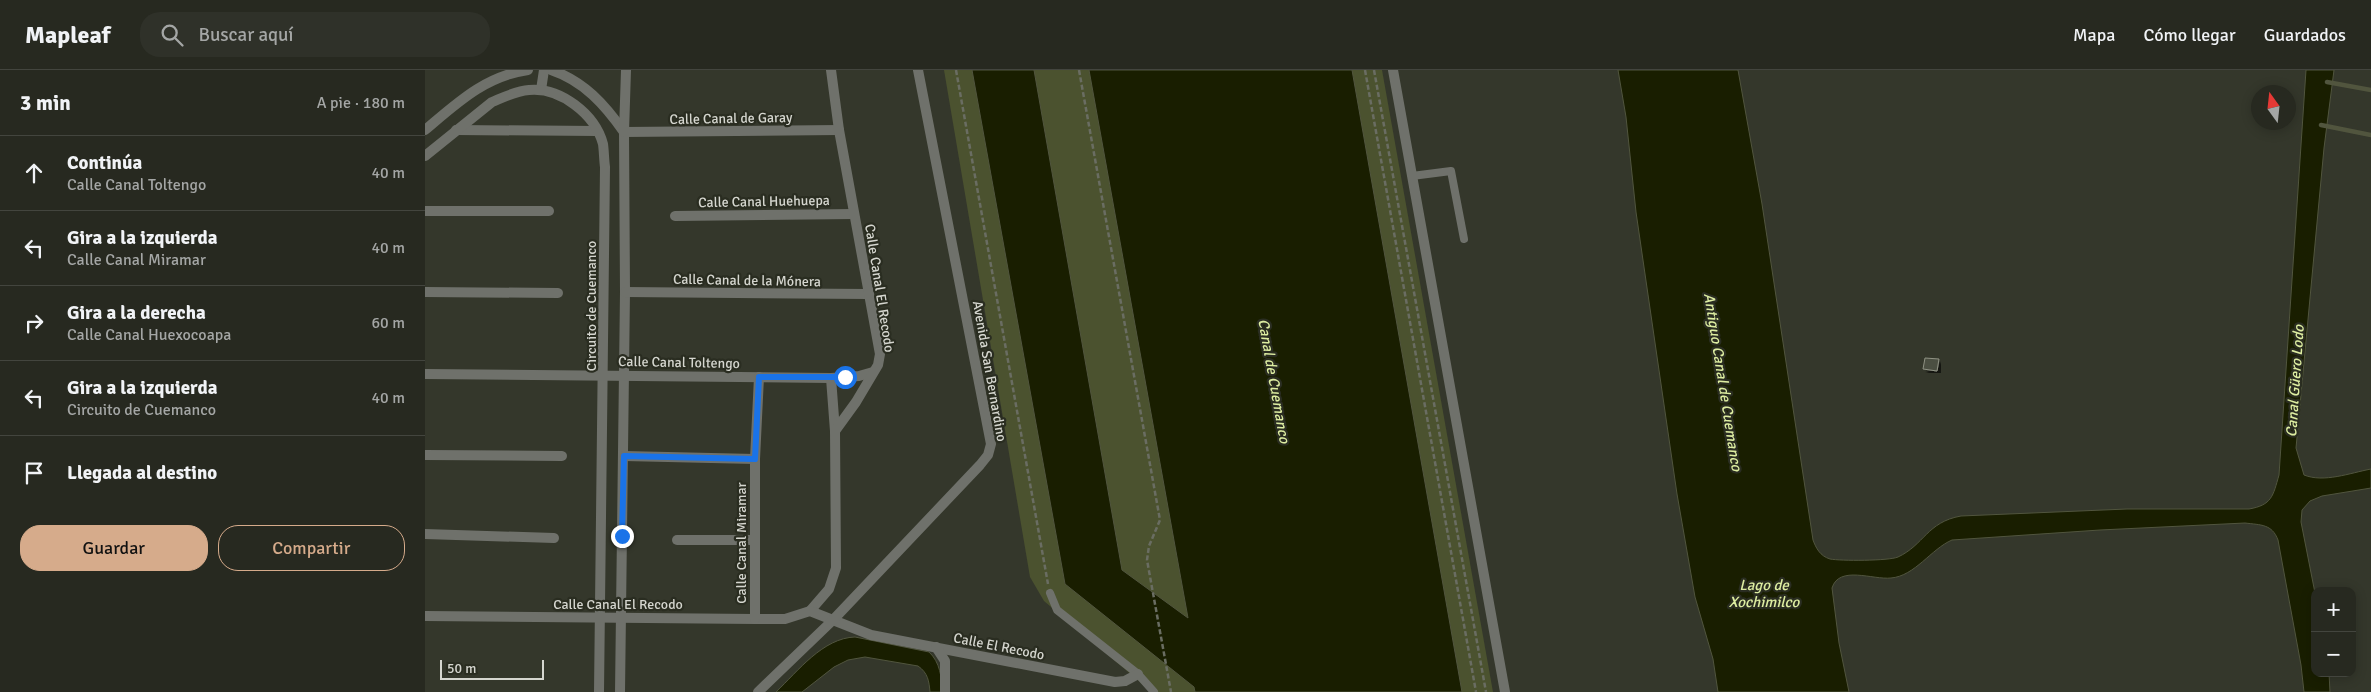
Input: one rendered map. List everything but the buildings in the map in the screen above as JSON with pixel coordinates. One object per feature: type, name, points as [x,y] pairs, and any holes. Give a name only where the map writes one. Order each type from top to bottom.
[{"type":"street","points":[[425,130],[476,88],[494,78],[528,70]]},
{"type":"street","points":[[541,90],[544,70]]},
{"type":"street","points":[[551,70],[579,83],[593,94],[610,112],[623,132]]},
{"type":"street","points":[[620,692],[625,292],[623,132],[626,70]]},
{"type":"street","name":"Calle Canal El Recodo","points":[[831,70],[839,130],[880,354],[878,364],[856,402],[835,431]]},
{"type":"street","name":"Avenida San Bernardino","points":[[758,692],[833,620],[980,465],[988,455],[991,444],[918,70]]},
{"type":"street","points":[[1393,70],[1505,692]]},
{"type":"street","name":"Circuito de Cuemanco","points":[[425,156],[480,110],[505,96],[529,90],[541,90],[555,94],[582,110],[603,143],[605,167],[604,375],[599,692]]},
{"type":"street","points":[[456,130],[597,131]]},
{"type":"street","name":"Calle Canal de Garay","points":[[623,132],[839,130]]},
{"type":"street","points":[[425,211],[549,211]]},
{"type":"street","name":"Calle Canal Huehuepa","points":[[675,216],[854,214]]},
{"type":"street","points":[[425,292],[558,293]]},
{"type":"street","name":"Calle Canal de la Mónera","points":[[625,292],[868,294]]},
{"type":"street","name":"Calle Canal Toltengo","points":[[425,374],[831,378],[859,376],[873,372]]},
{"type":"street","name":"Calle Canal Miramar","points":[[755,619],[755,459],[759,377]]},
{"type":"street","points":[[831,378],[835,431],[836,568],[829,589],[810,611],[833,620]]},
{"type":"street","points":[[425,455],[562,456]]},
{"type":"street","points":[[624,456],[755,459]]},
{"type":"street","points":[[425,534],[554,538]]},
{"type":"street","points":[[677,540],[755,540]]},
{"type":"street","name":"Calle Canal El Recodo","points":[[425,616],[785,619],[810,611]]},
{"type":"street","name":"Calle El Recodo","points":[[833,620],[871,634],[1115,682],[1125,681],[1138,674]]},
{"type":"street","points":[[936,647],[945,661],[945,692]]},
{"type":"lane","points":[[1412,176],[1451,171],[1464,239]]},
{"type":"lane","points":[[1049,593],[1057,610],[1138,674],[1154,692]]},
{"type":"path","points":[[956,70],[1049,593]]},
{"type":"path","points":[[1079,70],[1160,520],[1149,546],[1147,560],[1171,692]]},
{"type":"path","points":[[1365,70],[1476,692]]},
{"type":"path","points":[[1374,70],[1486,692]]},
{"type":"shaded area","points":[[944,70],[1382,70],[1493,692],[1152,692],[1044,601],[1030,577]]},
{"type":"water","name":"Canal de Cuemanco","points":[[972,70],[1034,70],[1122,570],[1188,618],[1089,70],[1352,70],[1462,692],[1195,692],[1194,687],[1065,584]]},
{"type":"water","name":"Lago de Xochimilco","points":[[1618,70],[1738,70],[1762,204],[1813,540],[1819,551],[1830,559],[1885,559],[1898,557],[1907,552],[1940,523],[1961,516],[2127,509],[2249,509],[2267,502],[2273,494],[2279,475],[2306,70],[2334,70],[2324,148],[2296,448],[2304,475],[2328,478],[2371,469],[2371,488],[2322,496],[2310,501],[2302,510],[2301,522],[2314,587],[2311,587],[2311,677],[2329,677],[2330,692],[2304,692],[2301,665],[2278,540],[2269,528],[2245,523],[1952,540],[1900,576],[1884,578],[1849,575],[1836,581],[1832,588],[1839,643],[1849,692],[1718,692],[1713,659],[1695,597],[1677,494],[1636,212],[1626,117]]},
{"type":"water","points":[[855,637],[929,652],[936,660],[940,670],[942,692],[930,692],[924,671],[918,666],[865,657],[848,660],[834,667],[802,692],[776,692],[822,649],[843,639]]},
{"type":"waterway","points":[[2327,82],[2371,90]]},
{"type":"waterway","points":[[2321,125],[2371,135]]},
{"type":"route","points":[[622,536],[624,456],[755,459],[759,377],[845,377]]},
{"type":"water label","name":"Canal Güero Lodo","points":[[2295,381]]},
{"type":"water label","name":"Antiguo Canal de Cuemanco","points":[[1723,382]]}]
